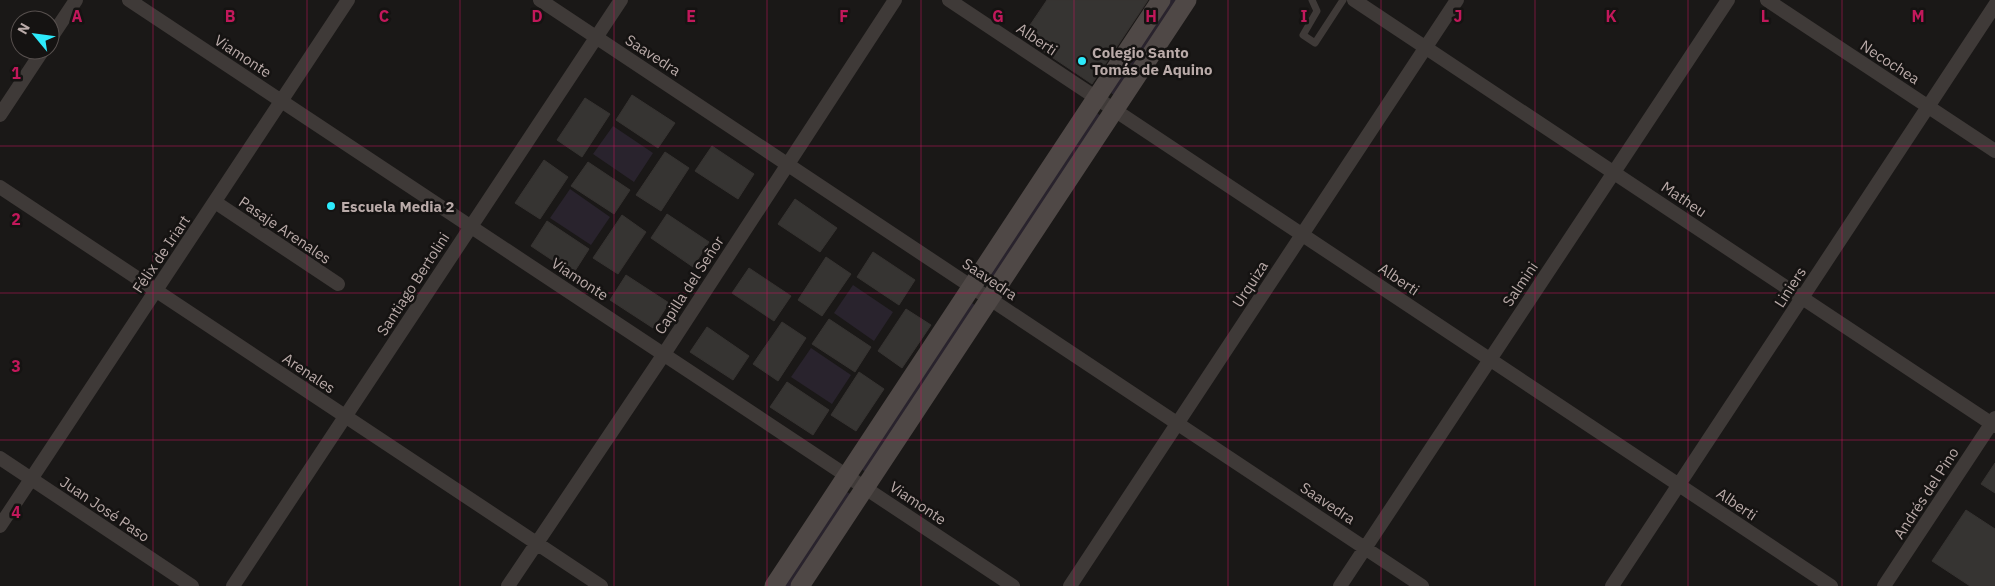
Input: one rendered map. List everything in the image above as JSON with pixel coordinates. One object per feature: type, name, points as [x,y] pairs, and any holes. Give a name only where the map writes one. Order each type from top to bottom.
[{"type":"main road","points":[[774,586],[1161,0]]},
{"type":"main road","points":[[800,586],[1187,0]]},
{"type":"street","points":[[60,24],[76,0]]},
{"type":"street","name":"Viamonte","points":[[129,0],[1013,586]]},
{"type":"street","name":"Félix de Iriart","points":[[0,526],[348,0]]},
{"type":"street","name":"Saavedra","points":[[540,0],[1422,586]]},
{"type":"street","name":"Santiago Bertolini","points":[[233,586],[621,0]]},
{"type":"street","name":"Capilla del Señor","points":[[508,586],[664,354],[895,0]]},
{"type":"street","name":"Alberti","points":[[949,0],[1831,586]]},
{"type":"street","name":"Matheu","points":[[1354,0],[1802,298],[1994,423]]},
{"type":"street","name":"Urquiza","points":[[1070,586],[1457,0]]},
{"type":"street","name":"Salmini","points":[[1340,586],[1728,0]]},
{"type":"street","name":"Necochea","points":[[1767,0],[1995,151]]},
{"type":"street","name":"Liniers","points":[[1612,586],[1995,5]]},
{"type":"street","points":[[0,115],[36,60]]},
{"type":"street","name":"Arenales","points":[[0,187],[601,586]]},
{"type":"street","name":"Pasaje Arenales","points":[[215,202],[338,284]]},
{"type":"street","name":"Andrés del Pino","points":[[1884,586],[1994,423]]},
{"type":"street","name":"Juan José Paso","points":[[0,458],[192,586]]},
{"type":"lane","points":[[1312,0],[1317,11],[1302,35],[1315,43],[1343,0]]},
{"type":"shaded area","points":[[1170,0],[1179,0],[1115,95],[1112,94],[1111,92]]},
{"type":"shaded area","points":[[1097,113],[1101,116],[992,282],[989,282],[987,279]]},
{"type":"shaded area","points":[[613,126],[653,153],[634,182],[593,154]]},
{"type":"shaded area","points":[[570,189],[610,217],[591,245],[550,218]]},
{"type":"shaded area","points":[[853,285],[893,312],[874,341],[834,313]]},
{"type":"shaded area","points":[[972,303],[976,306],[867,471],[864,471],[862,469]]},
{"type":"shaded area","points":[[811,348],[851,375],[832,404],[791,377]]},
{"type":"shaded area","points":[[847,492],[852,495],[792,586],[784,586]]},
{"type":"building","name":"Colegio Santo Tomás de Aquino","points":[[1047,0],[1148,0],[1092,84],[1022,37]]},
{"type":"building","points":[[632,95],[675,123],[658,148],[616,120]]},
{"type":"building","points":[[585,98],[610,114],[582,157],[557,140]]},
{"type":"building","points":[[712,146],[754,174],[738,199],[695,171]]},
{"type":"building","points":[[665,152],[689,168],[661,211],[636,195]]},
{"type":"building","points":[[544,160],[568,177],[540,219],[515,203]]},
{"type":"building","points":[[588,162],[630,190],[614,214],[571,186]]},
{"type":"building","points":[[795,199],[837,228],[820,252],[778,224]]},
{"type":"building","points":[[667,214],[709,242],[693,267],[651,238]]},
{"type":"building","points":[[622,215],[646,232],[618,274],[593,258]]},
{"type":"building","points":[[547,221],[589,249],[573,274],[531,246]]},
{"type":"building","points":[[873,252],[915,280],[899,305],[857,277]]},
{"type":"building","points":[[826,257],[851,274],[822,316],[798,300]]},
{"type":"building","points":[[749,268],[791,296],[774,321],[732,293]]},
{"type":"building","points":[[626,275],[669,303],[653,328],[610,300]]},
{"type":"building","points":[[906,309],[931,325],[902,368],[878,351]]},
{"type":"building","points":[[829,319],[871,347],[855,372],[812,344]]},
{"type":"building","points":[[782,322],[806,338],[778,381],[753,364]]},
{"type":"building","points":[[707,327],[749,356],[733,380],[690,352]]},
{"type":"building","points":[[859,372],[884,389],[856,431],[831,415]]},
{"type":"building","points":[[787,382],[829,410],[813,435],[770,407]]},
{"type":"building","points":[[1995,463],[1995,493],[1981,484]]},
{"type":"building","points":[[1966,510],[1995,529],[1995,586],[1970,586],[1932,561]]},
{"type":"place","name":"Colegio Santo Tomás de Aquino","points":[[1082,61]]},
{"type":"place","name":"Escuela Media 2","points":[[331,206]]}]
